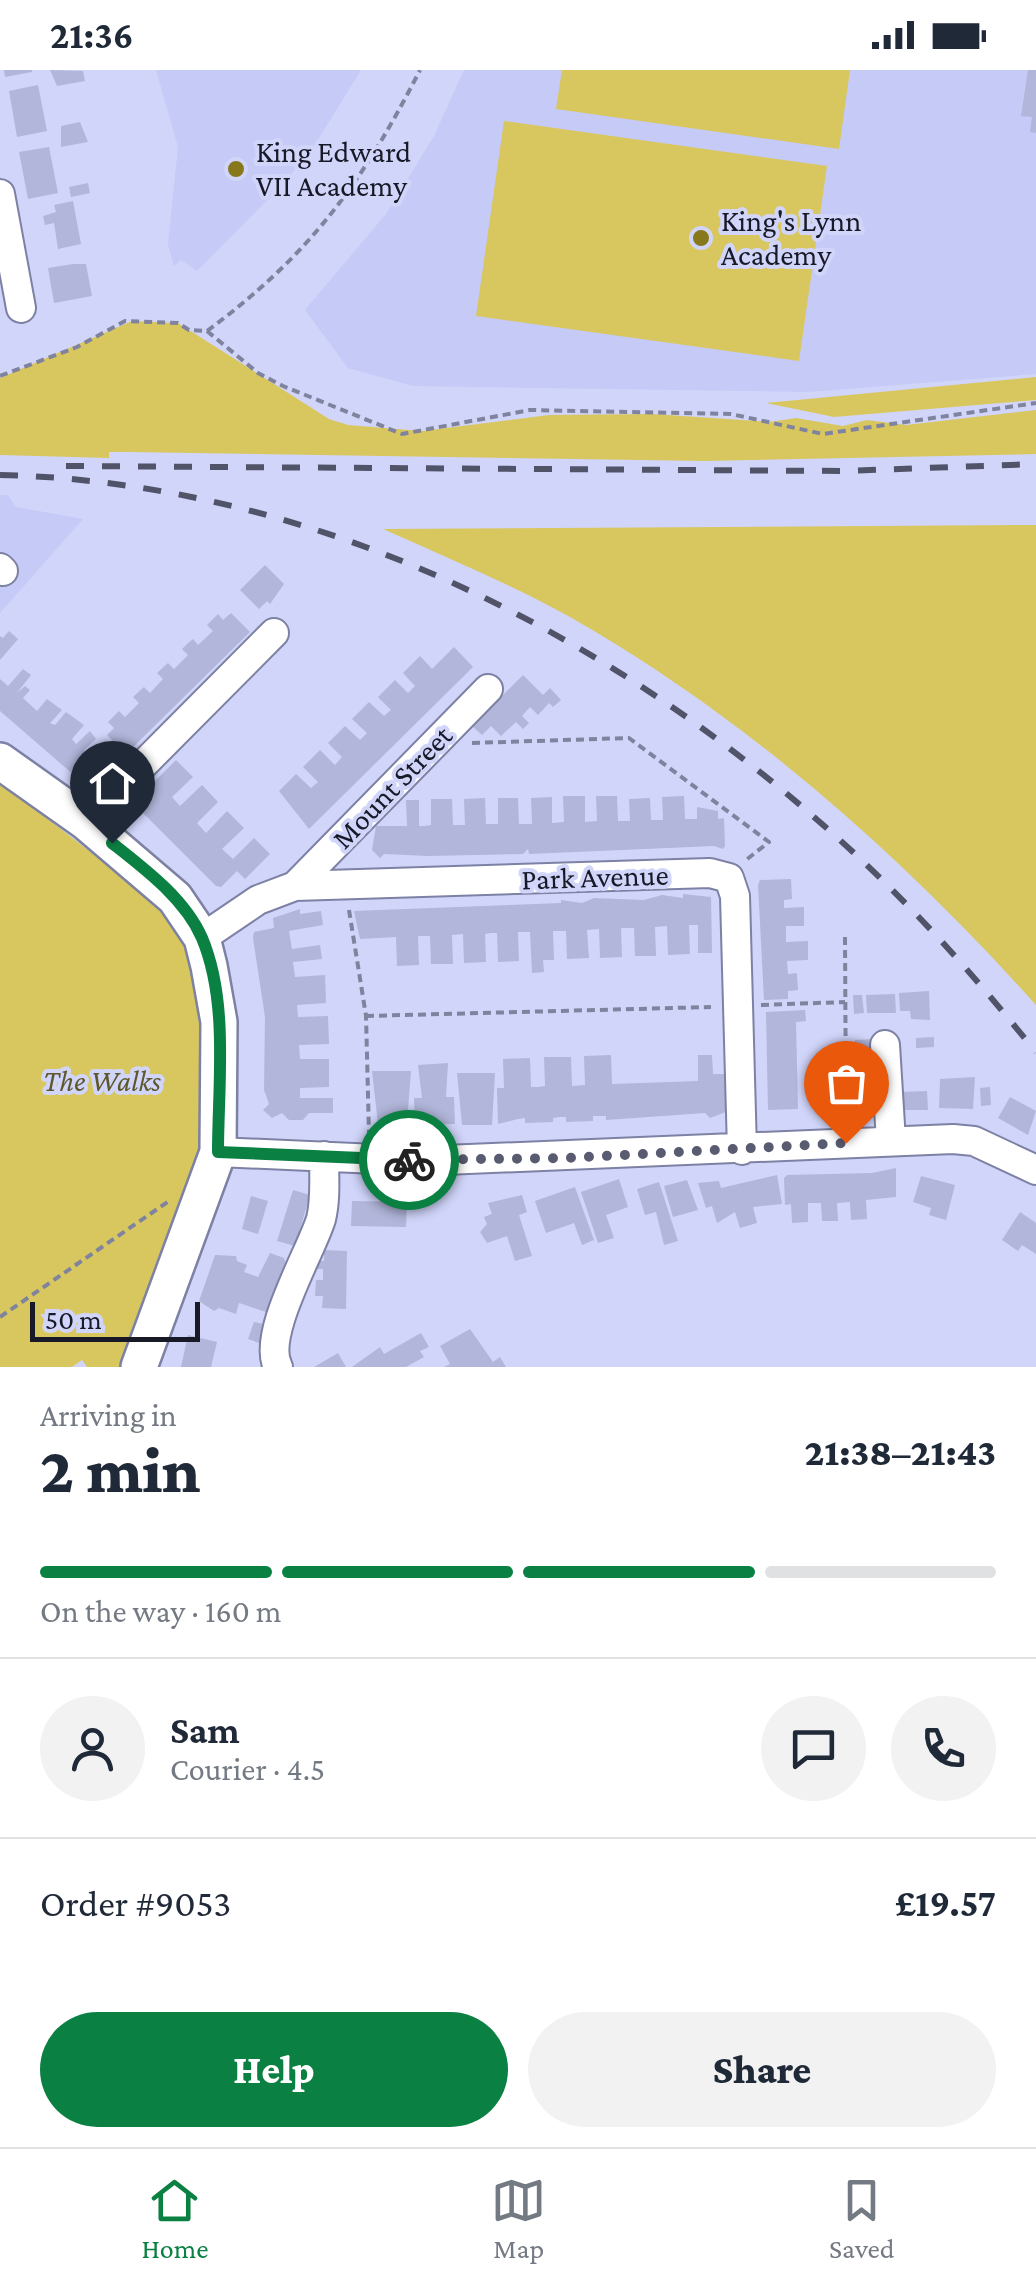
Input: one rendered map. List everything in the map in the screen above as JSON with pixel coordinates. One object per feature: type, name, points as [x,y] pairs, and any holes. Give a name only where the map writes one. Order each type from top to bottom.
[{"type":"main road","points":[[0,760],[86,822],[175,898],[202,938],[218,1022],[215,1162],[140,1367]]},
{"type":"street","points":[[0,194],[22,308]]},
{"type":"street","points":[[86,822],[274,633]]},
{"type":"street","name":"Mount Street","points":[[295,886],[488,689]]},
{"type":"street","name":"Park Avenue","points":[[202,938],[258,900],[295,886],[710,873],[730,878]]},
{"type":"street","points":[[730,878],[736,896],[742,1150]]},
{"type":"street","points":[[884,1044],[891,1141]]},
{"type":"street","points":[[215,1162],[324,1156],[549,1158],[891,1141],[974,1141],[1036,1170]]},
{"type":"street","points":[[278,1367],[273,1358],[278,1332],[306,1248],[320,1221],[324,1156]]},
{"type":"path","points":[[208,331],[298,254],[342,204],[384,140],[420,70]]},
{"type":"path","points":[[0,376],[78,347],[125,321],[178,323],[189,330],[208,331],[258,372],[283,386],[402,434],[530,410],[731,414],[823,434],[1036,403]]},
{"type":"path","points":[[436,742],[629,738],[769,842],[730,878]]},
{"type":"path","points":[[345,885],[366,1016],[369,1158]]},
{"type":"path","points":[[846,937],[846,1143]]},
{"type":"path","points":[[366,1016],[845,1002]]},
{"type":"path","points":[[0,1317],[215,1162]]},
{"type":"shaded area","name":"King Edward VII Academy","points":[[156,70],[361,70],[314,146],[284,183],[197,271],[181,260],[174,266],[168,245],[178,147]]},
{"type":"shaded area","name":"King's Lynn Academy","points":[[464,70],[1036,70],[1036,374],[808,392],[413,386],[348,368],[305,310],[386,214],[434,136]]},
{"type":"shaded area","points":[[0,495],[8,495],[16,507],[83,519],[0,613]]},
{"type":"green space","points":[[562,70],[850,70],[839,149],[556,109]]},
{"type":"green space","points":[[504,121],[827,166],[799,361],[476,316]]},
{"type":"green space","points":[[132,321],[178,323],[329,419],[348,425],[422,431],[549,415],[653,414],[770,422],[796,418],[843,426],[867,420],[906,425],[1036,410],[1036,454],[705,461],[129,452],[109,452],[109,458],[0,455],[0,378]]},
{"type":"green space","points":[[1036,377],[1036,400],[834,417],[766,403]]},
{"type":"green space","points":[[1036,525],[1036,1005],[882,848],[827,799],[712,709],[564,614],[383,529]]},
{"type":"green space","name":"The Walks","points":[[0,782],[150,898],[186,946],[201,1000],[207,1085],[203,1138],[181,1212],[119,1367],[87,1367],[82,1360],[72,1367],[0,1367]]},
{"type":"building","points":[[4,70],[32,70],[32,72],[5,77]]},
{"type":"building","points":[[50,70],[83,71],[85,81],[57,86]]},
{"type":"building","points":[[1028,70],[1036,70],[1036,133],[1030,132],[1032,117],[1021,116]]},
{"type":"building","points":[[38,85],[47,131],[17,137],[9,91]]},
{"type":"building","points":[[80,122],[88,142],[61,147],[61,126]]},
{"type":"building","points":[[49,147],[58,193],[28,199],[19,152]]},
{"type":"building","points":[[88,183],[90,193],[71,197],[69,187]]},
{"type":"building","points":[[73,201],[81,244],[58,249],[54,223],[45,225],[43,216],[56,212],[54,205]]},
{"type":"building","points":[[86,264],[92,296],[54,303],[48,268]]},
{"type":"building","points":[[265,565],[284,584],[270,604],[267,601],[259,609],[240,590]]},
{"type":"building","points":[[231,613],[250,632],[126,754],[107,735],[114,728],[108,722],[119,711],[125,717],[139,703],[133,697],[144,687],[150,693],[163,679],[157,673],[168,663],[174,669],[188,655],[182,649],[187,644],[193,639],[198,645],[213,631],[207,625],[218,614],[223,620]]},
{"type":"building","points":[[9,631],[18,639],[0,660],[0,636],[3,638]]},
{"type":"building","points":[[454,647],[473,667],[309,829],[279,791],[296,774],[311,788],[318,782],[303,767],[320,750],[335,765],[342,757],[328,743],[345,726],[360,740],[367,733],[352,719],[369,702],[384,716],[391,710],[378,697],[395,680],[408,693],[415,686],[403,673],[420,656],[432,669]]},
{"type":"building","points":[[23,669],[31,675],[17,693],[25,686],[30,690],[23,698],[37,711],[47,699],[62,710],[50,723],[55,725],[66,712],[84,725],[72,739],[76,744],[90,731],[96,739],[84,750],[103,761],[82,782],[0,711],[0,679],[8,686]]},
{"type":"building","points":[[523,675],[543,695],[550,688],[561,700],[553,707],[549,703],[538,715],[530,707],[522,716],[529,723],[523,729],[516,722],[501,736],[491,726],[482,735],[472,726]]},
{"type":"building","points":[[176,760],[193,777],[172,797],[180,806],[202,785],[218,802],[197,823],[206,833],[227,811],[244,828],[222,849],[233,859],[254,838],[270,854],[245,879],[237,871],[221,887],[216,886],[130,800],[151,777],[155,781]]},
{"type":"building","points":[[563,796],[585,796],[585,822],[597,821],[596,796],[617,796],[618,821],[630,821],[629,799],[650,798],[651,820],[663,820],[662,797],[684,796],[685,819],[697,819],[697,807],[718,811],[718,819],[724,818],[725,846],[529,854],[528,849],[523,854],[384,854],[380,858],[372,850],[376,826],[407,826],[406,800],[419,800],[419,826],[431,825],[431,799],[452,799],[453,825],[465,825],[464,799],[485,798],[486,824],[498,824],[498,798],[518,798],[519,824],[532,824],[531,798],[552,797],[552,823],[564,822]]},
{"type":"building","points":[[791,879],[792,899],[784,900],[784,908],[804,907],[804,926],[786,926],[786,942],[808,941],[808,960],[787,961],[788,974],[797,973],[798,990],[788,991],[788,999],[764,1000],[758,885],[760,880]]},
{"type":"building","points":[[683,894],[711,897],[712,953],[698,953],[698,925],[689,925],[690,954],[668,955],[667,926],[655,927],[656,956],[635,956],[634,928],[621,928],[622,957],[600,958],[599,929],[587,930],[589,958],[567,959],[566,931],[553,931],[554,960],[543,960],[544,972],[532,973],[530,932],[518,932],[519,961],[498,962],[497,933],[491,933],[485,934],[486,962],[464,963],[463,934],[452,935],[453,964],[431,964],[430,936],[418,936],[419,965],[397,966],[396,937],[360,939],[354,911],[561,900],[582,903],[594,898],[644,900],[662,895],[683,898]]},
{"type":"building","points":[[300,909],[300,914],[321,911],[323,925],[289,931],[292,949],[320,945],[322,959],[293,962],[295,977],[325,975],[326,1003],[297,1005],[298,1017],[328,1016],[329,1044],[299,1045],[300,1059],[329,1059],[329,1087],[300,1088],[300,1098],[333,1098],[333,1113],[309,1113],[303,1120],[289,1120],[282,1113],[272,1118],[263,1110],[269,1104],[264,1090],[265,1017],[253,938],[254,932],[274,928],[273,918]]},
{"type":"building","points":[[929,991],[930,1020],[911,1019],[910,1011],[900,1011],[899,993]]},
{"type":"building","points":[[895,994],[896,1013],[867,1013],[866,995]]},
{"type":"building","points":[[853,995],[862,995],[864,1013],[854,1014]]},
{"type":"building","points":[[805,1010],[806,1021],[796,1022],[798,1109],[768,1110],[766,1012]]},
{"type":"building","points":[[934,1037],[934,1047],[916,1048],[916,1038]]},
{"type":"building","points":[[873,1039],[874,1049],[855,1050],[855,1040]]},
{"type":"building","points":[[611,1055],[612,1084],[698,1081],[698,1055],[712,1055],[713,1074],[725,1074],[726,1112],[710,1118],[705,1113],[606,1120],[606,1116],[593,1116],[593,1121],[566,1122],[566,1117],[560,1117],[553,1118],[553,1122],[525,1123],[525,1118],[498,1124],[497,1088],[504,1088],[503,1059],[530,1058],[531,1087],[538,1087],[545,1086],[544,1057],[571,1057],[572,1086],[585,1085],[584,1056]]},
{"type":"building","points":[[448,1063],[446,1097],[454,1097],[455,1124],[415,1125],[414,1098],[422,1098],[418,1065]]},
{"type":"building","points":[[372,1071],[411,1071],[407,1123],[378,1124]]},
{"type":"building","points":[[457,1073],[495,1073],[492,1125],[462,1125]]},
{"type":"building","points":[[975,1077],[973,1109],[939,1108],[940,1079]]},
{"type":"building","points":[[875,1086],[876,1116],[857,1114],[855,1087]]},
{"type":"building","points":[[990,1087],[991,1105],[981,1106],[980,1088]]},
{"type":"building","points":[[927,1091],[928,1110],[899,1110],[899,1092]]},
{"type":"building","points":[[1010,1097],[1036,1111],[1028,1135],[998,1118]]},
{"type":"building","points":[[896,1168],[896,1197],[866,1200],[867,1219],[851,1220],[850,1202],[837,1203],[838,1221],[822,1221],[821,1203],[808,1203],[808,1222],[792,1223],[791,1204],[785,1205],[787,1175],[872,1173]]},
{"type":"building","points":[[777,1175],[782,1204],[753,1207],[757,1223],[740,1228],[735,1212],[717,1223],[712,1206],[706,1208],[698,1183],[719,1181],[721,1188]]},
{"type":"building","points":[[921,1176],[955,1185],[946,1220],[929,1215],[931,1208],[913,1202]]},
{"type":"building","points":[[619,1179],[628,1207],[606,1215],[614,1238],[598,1243],[581,1192]]},
{"type":"building","points":[[687,1180],[698,1210],[673,1217],[664,1186]]},
{"type":"building","points":[[659,1182],[678,1241],[664,1245],[656,1212],[645,1215],[637,1189]]},
{"type":"building","points":[[575,1187],[594,1240],[582,1245],[574,1223],[546,1233],[535,1201]]},
{"type":"building","points":[[293,1190],[310,1195],[295,1246],[277,1241]]},
{"type":"building","points":[[522,1195],[527,1212],[519,1215],[532,1256],[515,1261],[507,1236],[487,1243],[480,1232],[487,1224],[484,1217],[492,1214],[488,1203]]},
{"type":"building","points":[[251,1196],[268,1201],[258,1234],[242,1229]]},
{"type":"building","points":[[352,1201],[407,1202],[406,1227],[351,1226]]},
{"type":"building","points":[[1020,1212],[1036,1223],[1036,1254],[1022,1245],[1018,1251],[1002,1240]]},
{"type":"building","points":[[324,1250],[347,1251],[346,1309],[322,1308],[323,1296],[315,1296],[316,1280],[323,1280],[323,1269],[316,1269],[317,1261],[324,1261]]},
{"type":"building","points":[[270,1253],[284,1258],[286,1264],[272,1314],[239,1303],[236,1314],[219,1308],[214,1311],[199,1301],[215,1255],[236,1256],[237,1261],[247,1265],[244,1272],[258,1277]]},
{"type":"building","points":[[254,1322],[268,1325],[262,1344],[248,1339]]},
{"type":"building","points":[[470,1329],[493,1362],[500,1357],[506,1367],[444,1367],[450,1364],[440,1346]]},
{"type":"building","points":[[421,1333],[429,1347],[420,1351],[424,1357],[406,1367],[352,1367],[380,1347],[384,1354]]},
{"type":"building","points":[[188,1335],[217,1342],[211,1367],[181,1367]]},
{"type":"building","points":[[338,1353],[346,1367],[314,1367]]},
{"type":"railway","points":[[66,466],[844,471],[1036,464]]},
{"type":"railway","points":[[0,475],[136,487],[269,516],[398,560],[523,617],[642,687],[754,768],[858,857],[953,954],[1036,1052]]},
{"type":"way so far","points":[[409,1160],[567,1158],[846,1143]]},
{"type":"place","name":"King Edward VII Academy","points":[[236,169]]},
{"type":"place","name":"King's Lynn Academy","points":[[701,238]]},
{"type":"route","points":[[112,843],[175,898],[202,938],[218,1022],[218,1152],[409,1160]]}]
